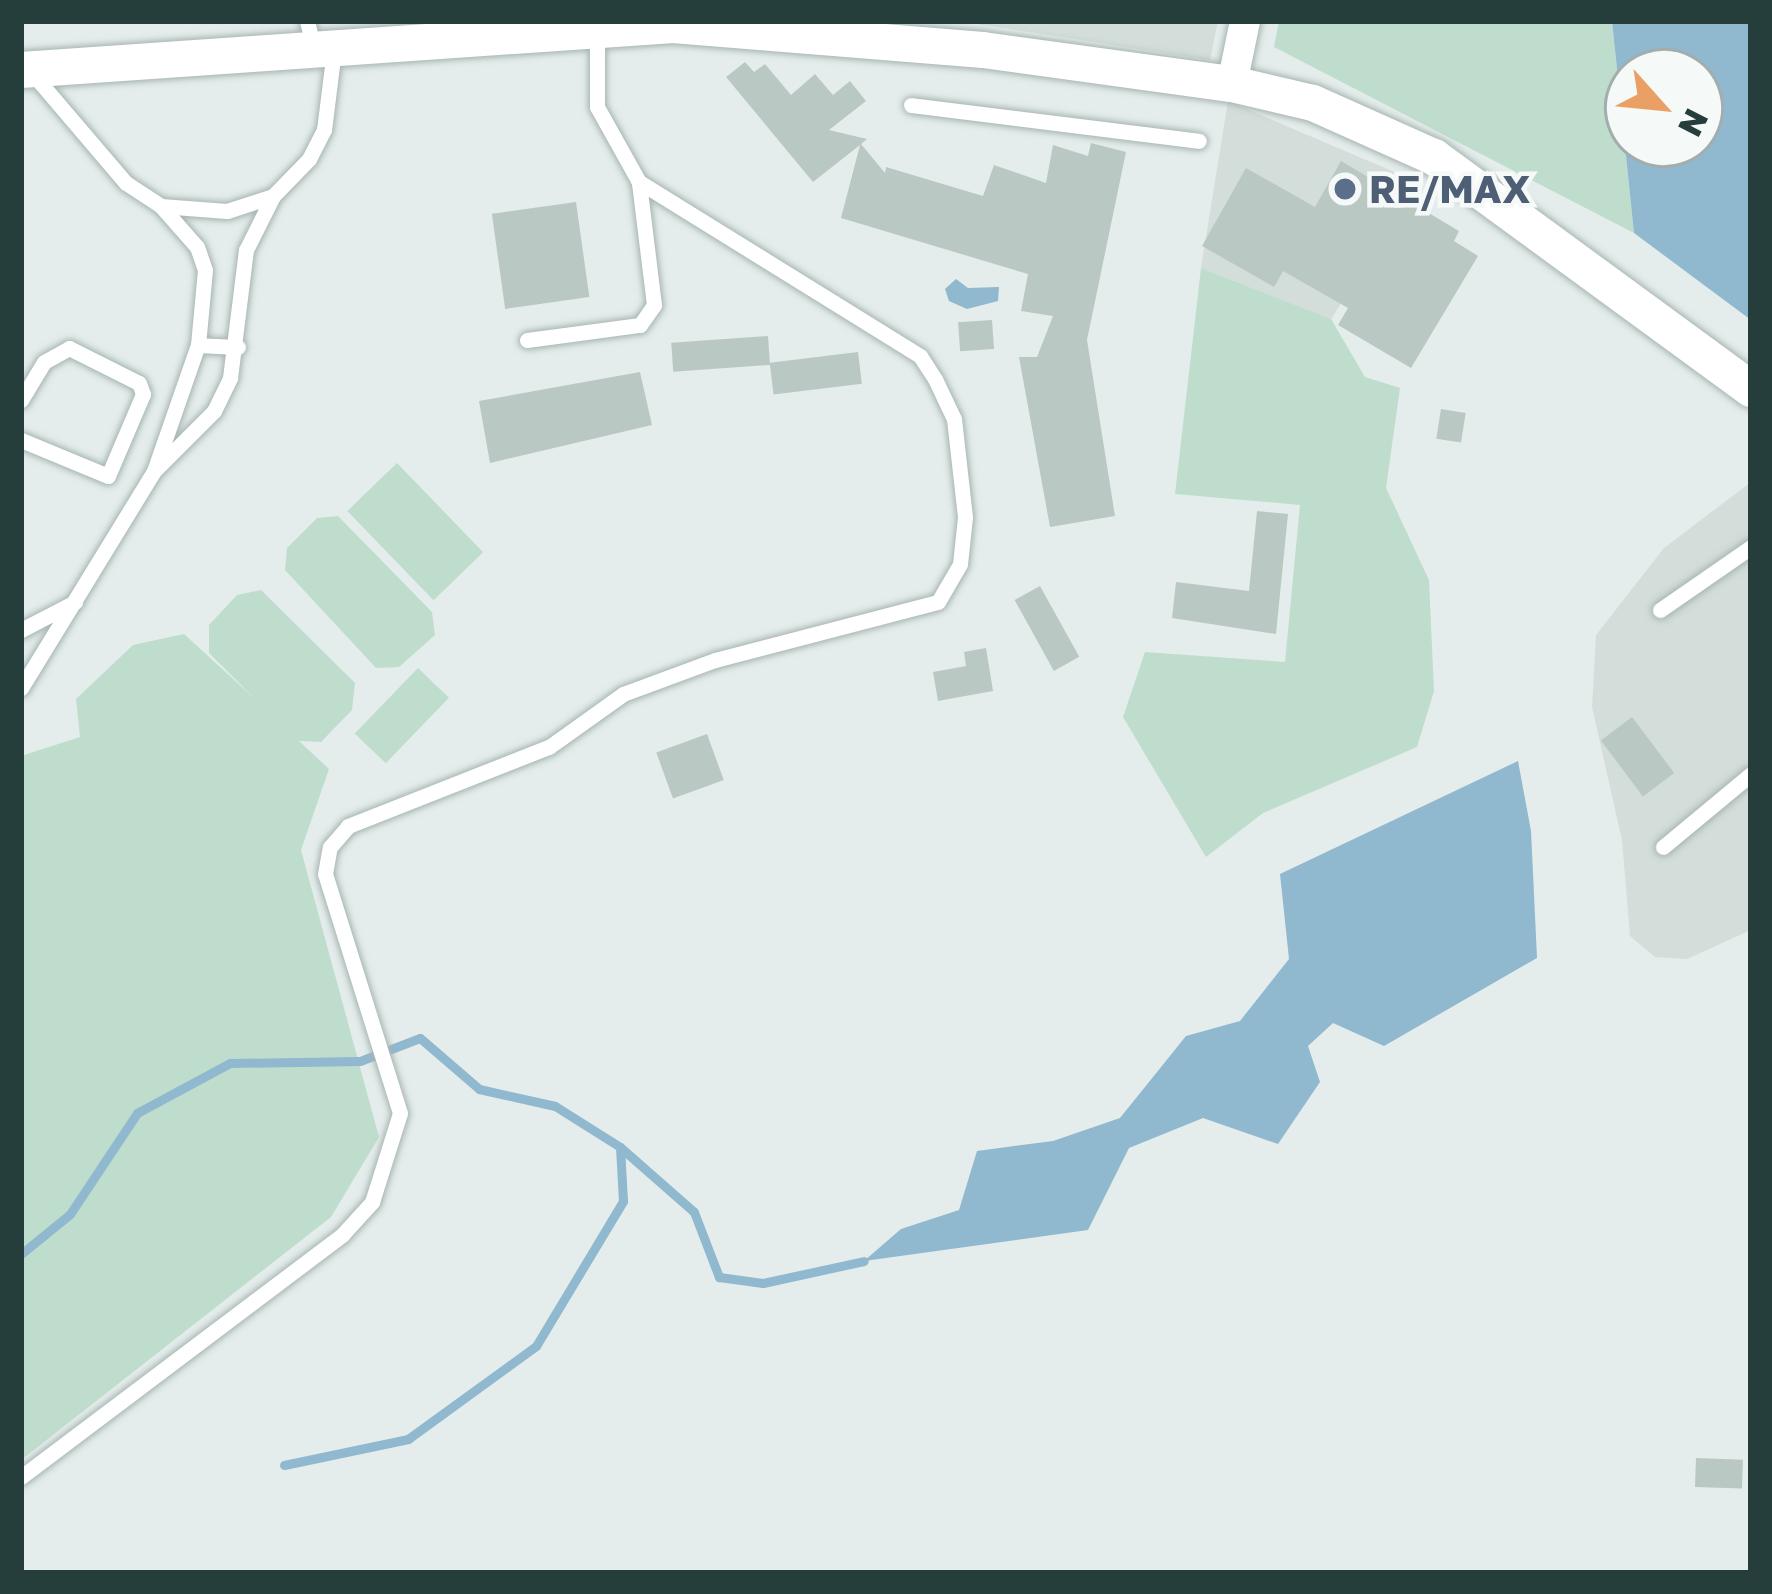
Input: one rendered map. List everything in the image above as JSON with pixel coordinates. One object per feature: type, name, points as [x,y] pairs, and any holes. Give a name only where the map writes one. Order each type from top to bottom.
[{"type":"street","points":[[1232,84],[1245,21]]},
{"type":"street","points":[[26,70],[319,41],[745,28],[985,43],[1232,84],[1313,103],[1434,157],[1751,389]]},
{"type":"lane","points":[[526,340],[640,325],[654,305],[639,182],[597,107],[597,30]]},
{"type":"lane","points":[[154,471],[214,411],[238,347],[246,250],[273,196],[324,130],[319,41]]},
{"type":"lane","points":[[21,688],[154,471],[199,345],[205,270],[197,248],[161,206],[98,158],[26,70]]},
{"type":"lane","points":[[911,105],[1199,140]]},
{"type":"lane","points":[[21,1477],[342,1235],[372,1202],[390,1160],[400,1113],[325,874],[330,847],[348,826],[549,748],[623,694],[715,660],[938,602],[960,564],[965,517],[954,419],[920,356],[639,182]]},
{"type":"lane","points":[[161,206],[227,211],[273,196]]},
{"type":"lane","points":[[199,345],[238,347]]},
{"type":"lane","points":[[21,400],[44,362],[69,348],[139,383],[143,394],[108,476],[21,440]]},
{"type":"lane","points":[[1660,610],[1751,547]]},
{"type":"lane","points":[[21,630],[78,601]]},
{"type":"lane","points":[[1663,847],[1751,774]]},
{"type":"shaded area","points":[[958,21],[1218,21],[1210,60]]},
{"type":"shaded area","points":[[1228,101],[1418,182],[1331,319],[1201,268]]},
{"type":"shaded area","points":[[1751,482],[1751,930],[1687,959],[1655,957],[1630,936],[1622,840],[1592,707],[1596,635],[1664,548]]},
{"type":"green space","points":[[1279,21],[1612,21],[1615,48],[1604,48],[1604,168],[1627,168],[1634,233],[1274,47]]},
{"type":"green space","points":[[1201,268],[1331,319],[1365,377],[1400,388],[1386,488],[1429,580],[1434,691],[1417,747],[1263,813],[1206,857],[1123,717],[1145,652],[1285,662],[1300,505],[1175,494]]},
{"type":"green space","points":[[397,463],[483,552],[434,600],[347,511]]},
{"type":"green space","points":[[338,516],[432,612],[435,635],[399,667],[376,668],[285,570],[287,548],[317,518]]},
{"type":"green space","points":[[261,590],[355,683],[352,710],[321,742],[299,741],[329,769],[301,850],[379,1137],[331,1217],[21,1460],[21,756],[80,737],[76,699],[133,645],[184,634],[254,698],[209,653],[209,625],[237,595]]},
{"type":"green space","points":[[418,668],[449,698],[386,763],[355,733]]},
{"type":"water","points":[[1612,21],[1751,21],[1751,320],[1634,233],[1627,168],[1724,168],[1724,48],[1615,48]]},
{"type":"water","points":[[956,279],[968,288],[999,287],[998,301],[967,309],[949,301],[945,289]]},
{"type":"water","points":[[1518,761],[1531,831],[1537,958],[1384,1046],[1333,1023],[1308,1046],[1320,1082],[1278,1144],[1203,1118],[1129,1148],[1088,1230],[864,1261],[901,1229],[959,1210],[977,1151],[1053,1141],[1120,1118],[1186,1036],[1240,1021],[1289,959],[1280,874]]},
{"type":"building","points":[[745,62],[754,72],[765,64],[791,95],[815,74],[833,95],[850,81],[866,101],[829,130],[867,139],[861,144],[885,173],[886,167],[983,196],[994,165],[1046,183],[1053,145],[1088,156],[1091,143],[1126,152],[1087,340],[1115,516],[1050,527],[1019,357],[1037,357],[1053,316],[1021,311],[1028,274],[841,218],[860,145],[813,182],[726,77]]},
{"type":"building","points":[[1341,161],[1459,231],[1454,241],[1478,256],[1411,368],[1338,325],[1348,308],[1283,271],[1274,287],[1202,246],[1246,168],[1315,207]]},
{"type":"building","points":[[576,202],[589,297],[505,309],[492,214]]},
{"type":"building","points":[[992,320],[994,349],[960,351],[958,322]]},
{"type":"building","points":[[768,336],[770,365],[673,372],[671,343]]},
{"type":"building","points":[[858,352],[862,384],[774,395],[770,363]]},
{"type":"building","points":[[640,372],[652,425],[490,463],[479,401]]},
{"type":"building","points":[[1441,409],[1466,413],[1461,443],[1436,439]]},
{"type":"building","points":[[1257,511],[1288,514],[1276,634],[1172,618],[1176,582],[1249,591]]},
{"type":"building","points":[[1040,586],[1079,657],[1054,671],[1015,600]]},
{"type":"building","points":[[986,648],[993,691],[938,701],[933,672],[966,666],[964,652]]},
{"type":"building","points":[[1632,717],[1674,773],[1643,796],[1601,740]]},
{"type":"building","points":[[707,734],[724,780],[673,799],[656,752]]},
{"type":"building","points":[[1696,1458],[1743,1460],[1742,1489],[1695,1487]]},
{"type":"waterway","points":[[21,1254],[70,1214],[137,1113],[230,1063],[360,1061],[420,1038],[479,1089],[555,1106],[620,1147],[694,1212],[719,1277],[763,1283],[864,1261]]},
{"type":"waterway","points":[[284,1465],[408,1439],[536,1346],[623,1201],[620,1147]]},
{"type":"place","name":"RE/MAX","points":[[1345,189]]}]
